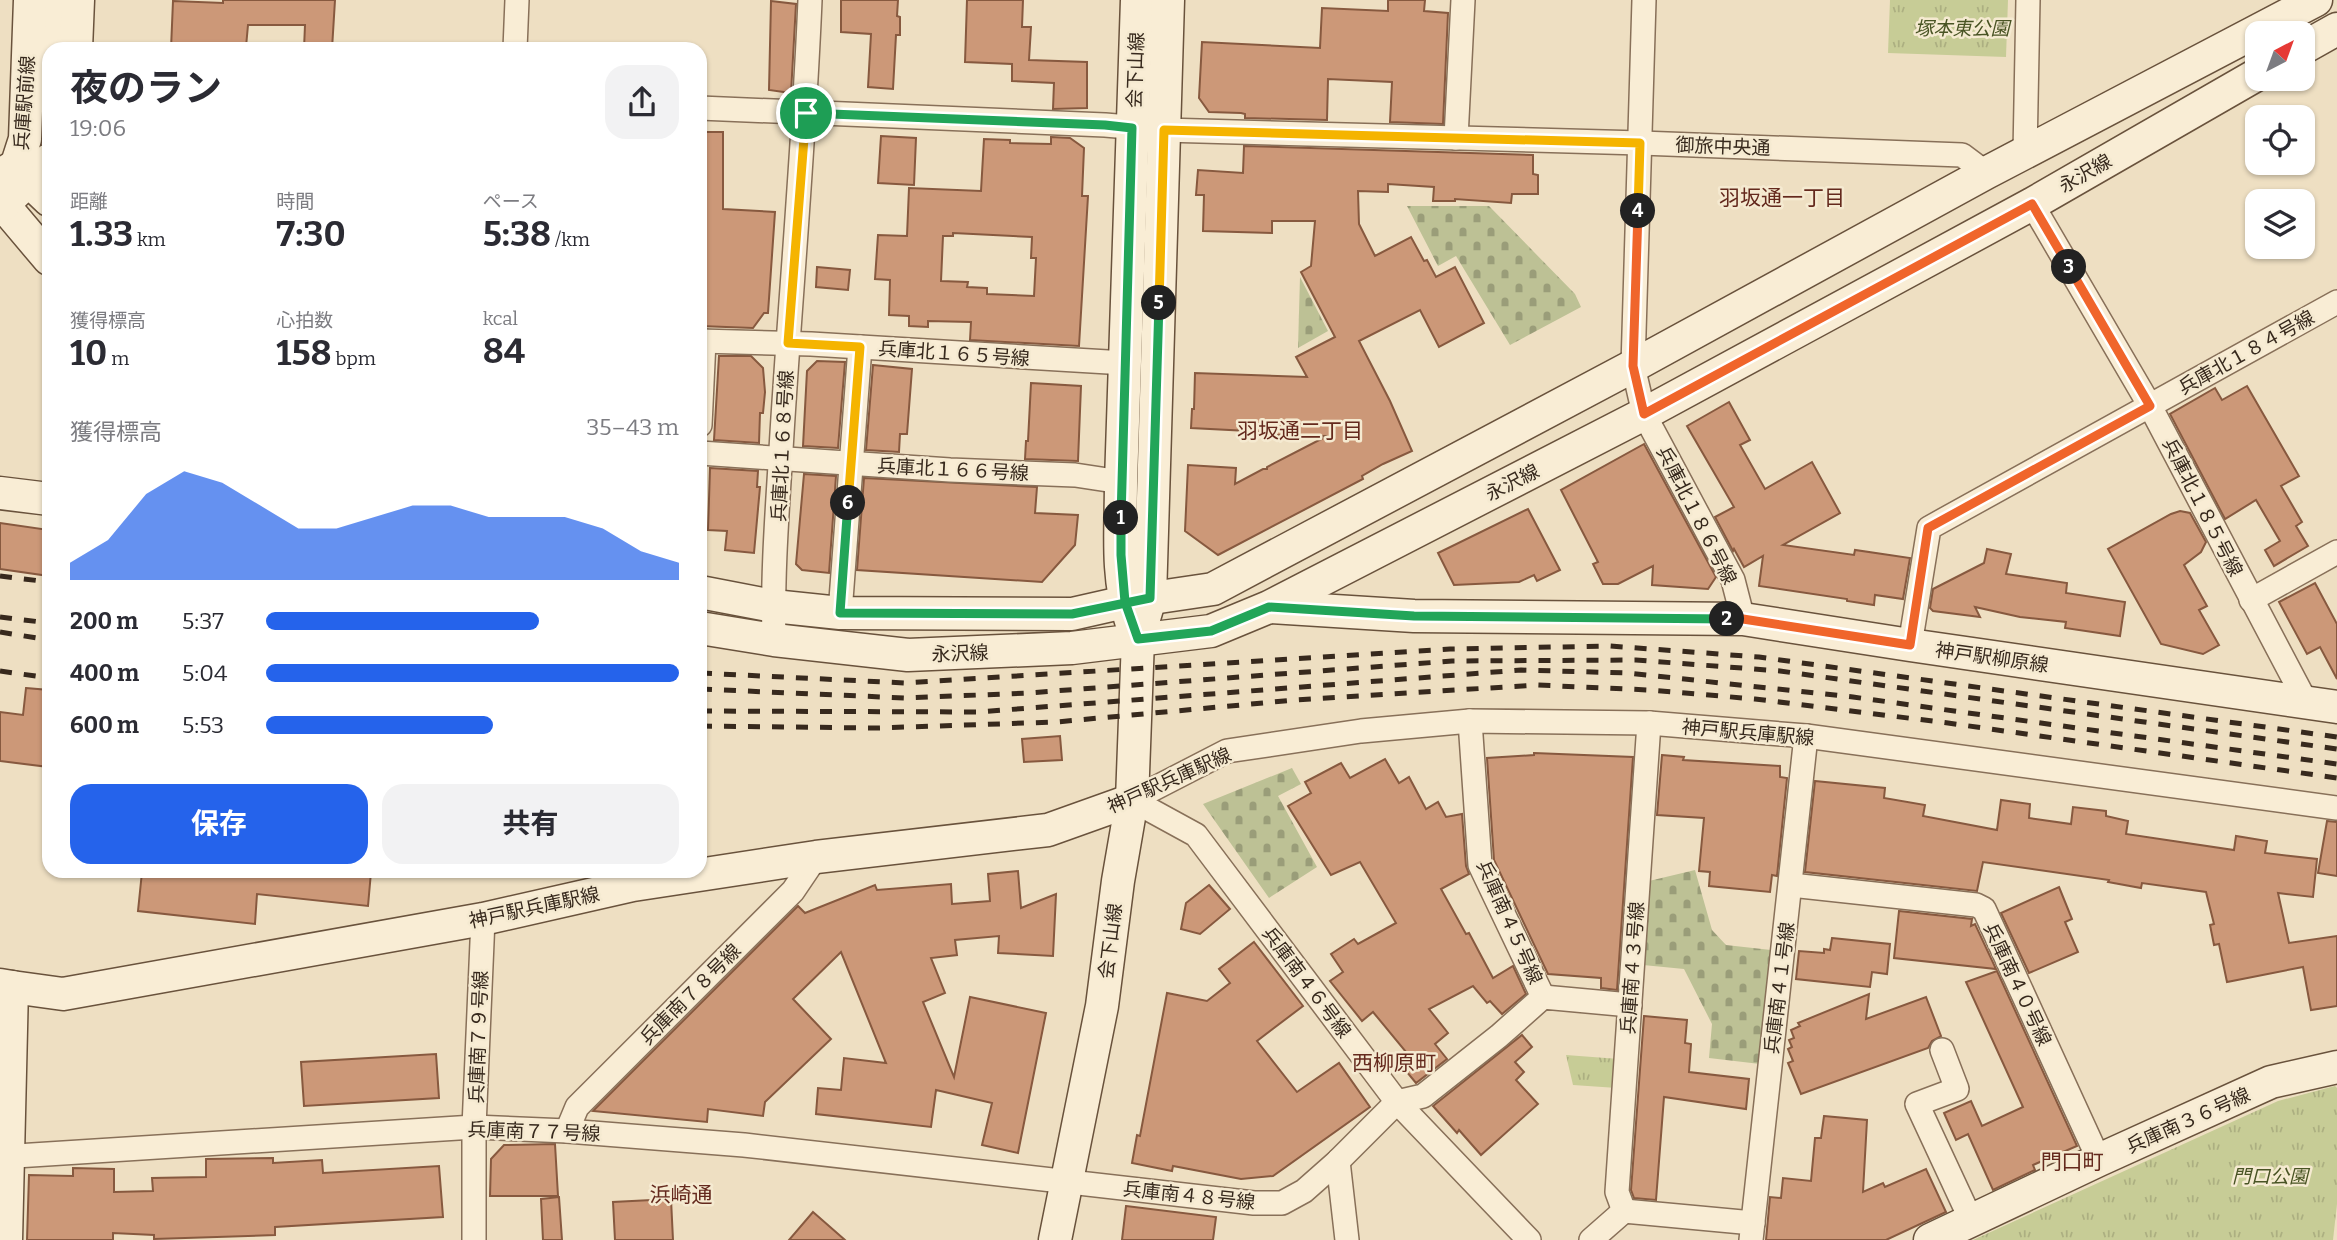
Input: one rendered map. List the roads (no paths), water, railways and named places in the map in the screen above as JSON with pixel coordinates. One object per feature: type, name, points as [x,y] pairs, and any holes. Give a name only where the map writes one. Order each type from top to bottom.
[{"type":"street","name":"兵庫駅前線","points":[[28,175],[26,132],[30,0]]},
{"type":"street","points":[[52,42],[54,0]]},
{"type":"street","points":[[76,42],[78,0]]},
{"type":"street","points":[[515,42],[517,0]]},
{"type":"street","name":"兵庫北１６８号線","points":[[774,640],[773,606],[781,459],[806,113],[810,0]]},
{"type":"street","name":"会下山線","points":[[1137,0],[1121,482],[1121,555],[1137,600]]},
{"type":"street","name":"会下山線","points":[[1055,1240],[1102,1006],[1118,881],[1132,800],[1137,600],[1164,130],[1168,0]]},
{"type":"street","points":[[1455,138],[1463,0]]},
{"type":"street","name":"兵庫北１８６号線","points":[[1644,0],[1633,366],[1644,414],[1733,580],[1743,619]]},
{"type":"street","points":[[2025,153],[2028,0]]},
{"type":"street","name":"永沢線","points":[[707,593],[773,606],[840,613],[1072,614],[1137,600],[1213,589],[1633,366],[1986,173],[2316,0]]},
{"type":"street","points":[[2315,41],[2337,29]]},
{"type":"street","name":"永沢線","points":[[707,629],[774,640],[908,655],[1072,648],[1211,631],[1269,607],[1644,414],[2032,204],[2245,81]]},
{"type":"street","name":"御旅中央通","points":[[707,108],[1105,125],[1164,130],[1640,143],[1962,156],[1986,173]]},
{"type":"street","points":[[28,175],[1,206],[42,251]]},
{"type":"street","name":"兵庫北１８５号線","points":[[2032,204],[2150,406],[2306,702]]},
{"type":"street","name":"兵庫北１８４号線","points":[[1910,645],[1928,528],[2337,302]]},
{"type":"street","name":"兵庫北１６５号線","points":[[707,341],[788,343],[1125,363]]},
{"type":"street","points":[[840,613],[860,347]]},
{"type":"street","name":"兵庫北１６６号線","points":[[707,454],[1075,475],[1121,482]]},
{"type":"street","points":[[0,493],[42,498]]},
{"type":"street","points":[[2251,600],[2337,552]]},
{"type":"street","name":"神戸駅柳原線","points":[[1269,607],[1414,616],[1743,619],[2337,706]]},
{"type":"street","name":"神戸駅兵庫駅線","points":[[707,874],[816,857],[1048,830],[1132,800],[1227,751],[1360,731],[1470,721],[1649,723],[1806,736],[2337,808]]},
{"type":"street","name":"兵庫南４５号線","points":[[1470,721],[1480,865],[1543,997]]},
{"type":"street","name":"兵庫南４３号線","points":[[1624,1211],[1617,1192],[1649,723]]},
{"type":"street","name":"兵庫南４１号線","points":[[1752,1231],[1806,736]]},
{"type":"street","name":"兵庫南４６号線","points":[[1132,800],[1196,835],[1397,1102],[1529,1240]]},
{"type":"street","name":"兵庫南７８号線","points":[[567,1131],[577,1107],[793,891],[816,857]]},
{"type":"street","name":"神戸駅兵庫駅線","points":[[6,986],[63,994],[483,919],[633,885],[679,878]]},
{"type":"street","name":"兵庫南４０号線","points":[[1791,885],[1976,905],[1984,909],[2099,1160]]},
{"type":"street","name":"兵庫南７９号線","points":[[474,1240],[474,1127],[483,919]]},
{"type":"street","points":[[6,986],[6,1240]]},
{"type":"street","points":[[1397,1102],[1423,1096],[1543,997],[1630,1005]]},
{"type":"street","points":[[1942,1050],[1957,1089],[1917,1104],[1971,1220]]},
{"type":"street","name":"兵庫南３６号線","points":[[1930,1240],[2272,1082],[2337,1068]]},
{"type":"street","name":"兵庫南４８号線","points":[[1067,1181],[1254,1203],[1282,1203],[1304,1191],[1397,1102]]},
{"type":"street","name":"兵庫南７７号線","points":[[4,1157],[474,1127],[744,1144],[1067,1181]]},
{"type":"street","points":[[1338,1161],[1347,1240]]},
{"type":"street","points":[[1591,1240],[1624,1211],[1752,1231]]},
{"type":"railway","points":[[0,576],[42,581]]},
{"type":"railway","points":[[0,617],[42,622]]},
{"type":"railway","points":[[0,632],[42,639]]},
{"type":"railway","points":[[707,673],[905,683],[1450,649],[1610,646],[1759,657],[2337,737]]},
{"type":"railway","points":[[707,689],[905,698],[1028,693],[1452,661],[1636,660],[1780,671],[2337,749]]},
{"type":"railway","points":[[707,711],[978,712],[1521,670],[1627,673],[1853,697],[2337,764]]},
{"type":"railway","points":[[0,671],[42,677]]},
{"type":"railway","points":[[707,726],[877,728],[1056,722],[1295,700],[1537,685],[1649,690],[1755,699],[1948,723],[2337,778]]},
{"type":"district","name":"羽坂通一丁目","points":[[1782,198]]},
{"type":"district","name":"羽坂通二丁目","points":[[1300,431]]},
{"type":"district","name":"西柳原町","points":[[1394,1063]]},
{"type":"district","name":"門口町","points":[[2072,1162]]},
{"type":"district","name":"浜崎通","points":[[681,1195]]},
{"type":"park label","name":"塚本東公園","points":[[1962,28]]},
{"type":"park label","name":"門口公園","points":[[2270,1176]]}]
